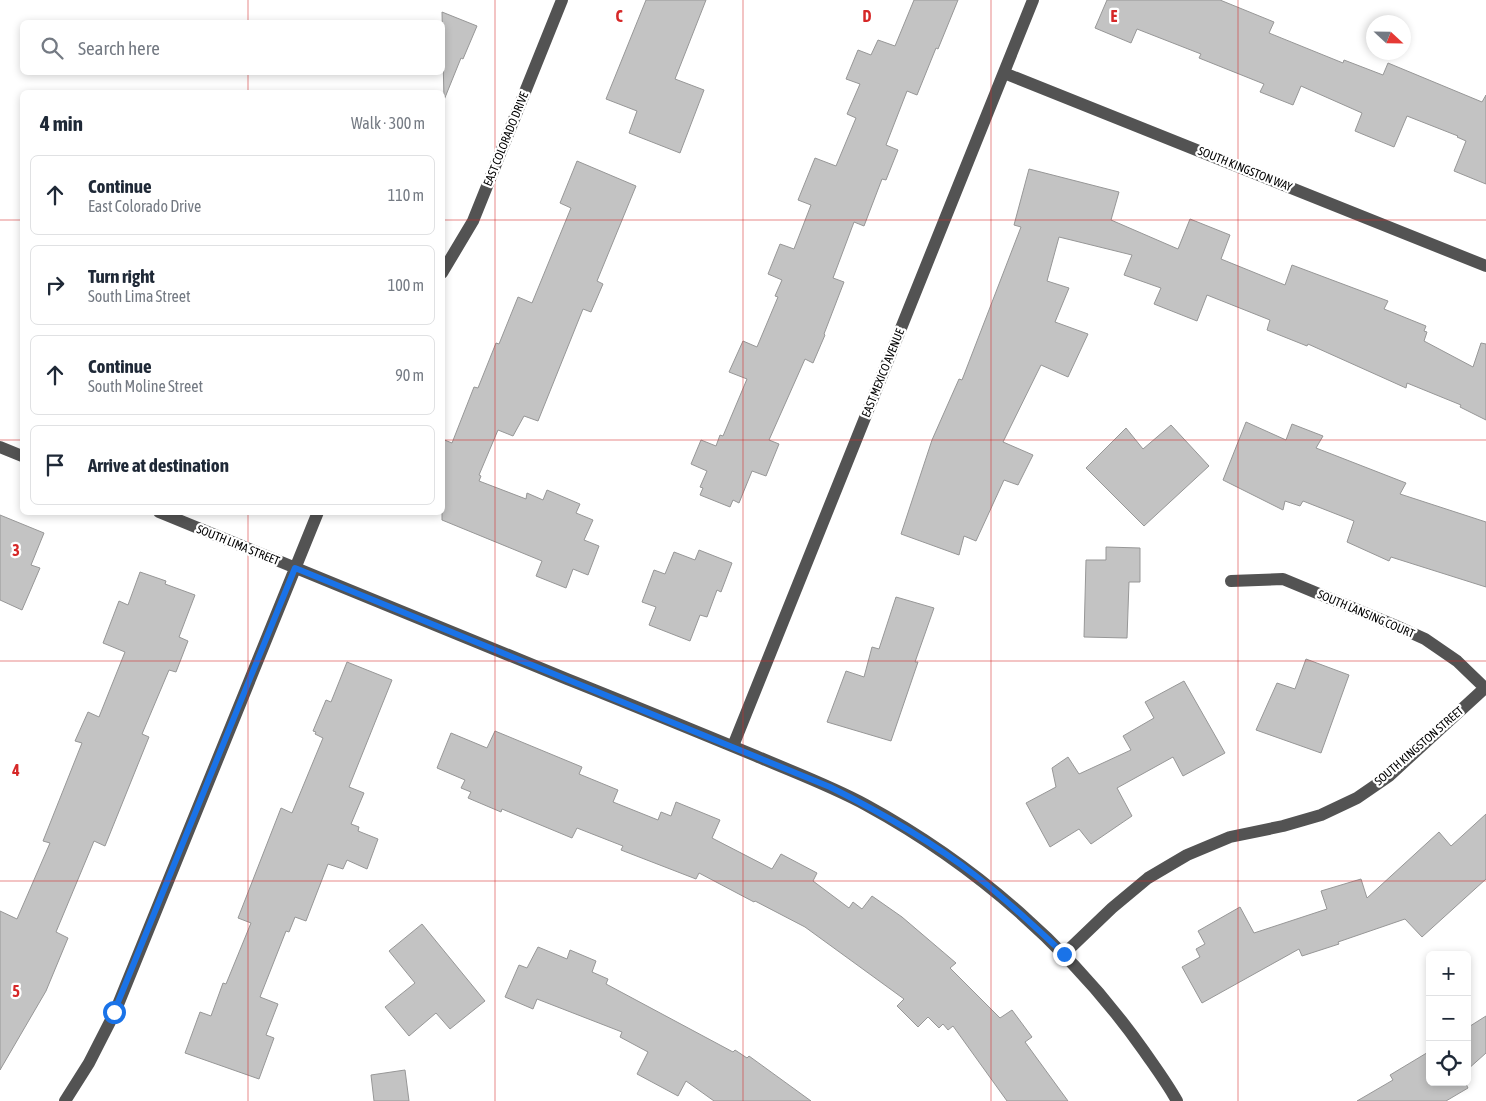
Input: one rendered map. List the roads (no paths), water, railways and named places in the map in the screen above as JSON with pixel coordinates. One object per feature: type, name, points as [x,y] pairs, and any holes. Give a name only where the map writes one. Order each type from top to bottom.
[{"type":"street","name":"EAST COLORADO DRIVE","points":[[445,268],[473,221],[562,0]]},
{"type":"street","name":"EAST MEXICO AVENUE","points":[[733,746],[1033,0]]},
{"type":"street","name":"SOUTH KINGSTON WAY","points":[[1004,73],[1486,266]]},
{"type":"street","points":[[0,446],[20,455]]},
{"type":"street","name":"SOUTH LIMA STREET","points":[[166,515],[733,746],[830,787],[868,806],[940,850],[1008,901],[1064,954],[1120,1018],[1177,1101]]},
{"type":"street","points":[[65,1101],[89,1063],[114,1012],[317,515]]},
{"type":"street","name":"SOUTH LANSING COURT","points":[[1230,581],[1283,579],[1386,621],[1425,639],[1457,661],[1486,688]]},
{"type":"street","name":"SOUTH KINGSTON STREET","points":[[1064,954],[1112,908],[1148,878],[1187,855],[1230,838],[1321,815],[1356,798],[1389,776],[1486,688]]}]
